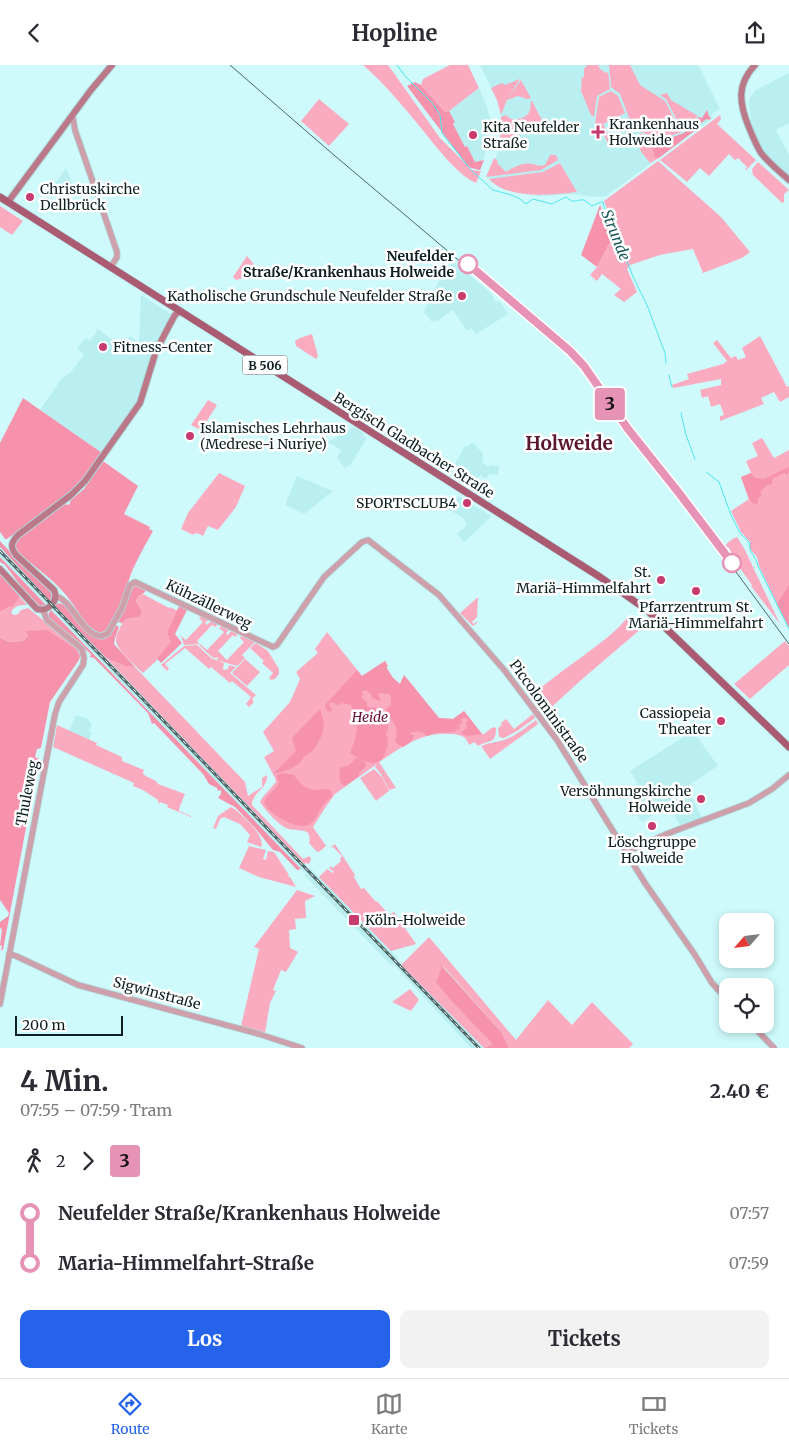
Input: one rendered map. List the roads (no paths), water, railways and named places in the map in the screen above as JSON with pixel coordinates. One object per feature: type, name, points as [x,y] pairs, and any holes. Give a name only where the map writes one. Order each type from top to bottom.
[{"type":"main road","points":[[8,202],[94,86],[112,65]]},
{"type":"main road","points":[[755,65],[747,75],[742,86],[740,101],[743,112],[752,136],[762,153],[789,180]]},
{"type":"main road","name":"Bergisch Gladbacher Straße","points":[[0,197],[642,605],[789,747]]},
{"type":"main road","points":[[0,569],[36,608],[43,610],[53,603],[56,597],[54,589],[14,553],[12,542],[18,535],[71,495],[85,481],[140,403],[156,351],[175,315],[180,311]]},
{"type":"street","points":[[69,120],[75,125],[75,130],[116,252],[117,257],[111,267]]},
{"type":"street","name":"Kühzällerweg","points":[[56,597],[64,600],[92,633],[102,636],[108,633],[122,608],[130,585],[135,582],[273,647],[277,645],[324,577],[362,542],[368,540]]},
{"type":"street","name":"Piccoloministraße","points":[[368,540],[439,595],[501,666],[557,740],[645,883],[712,983],[719,990]]},
{"type":"street","name":"Thuleweg","points":[[0,1004],[55,714],[59,702],[81,669],[84,658],[80,646],[47,620],[43,610]]},
{"type":"street","points":[[626,852],[669,833],[750,803],[789,775]]},
{"type":"street","name":"Sigwinstraße","points":[[9,954],[78,985],[258,1034],[302,1048]]},
{"type":"street","points":[[760,1033],[774,1048]]},
{"type":"waterway","name":"Strunde","points":[[397,65],[405,76],[433,104],[440,115],[442,133],[471,170],[493,190],[511,195],[526,204],[533,199],[552,204],[566,197],[573,201],[584,200],[592,206],[603,202],[607,218],[618,244],[623,251],[647,305],[665,353],[666,363]]},
{"type":"waterway","name":"Strunde","points":[[669,375],[672,387]]},
{"type":"waterway","name":"Strunde","points":[[681,413],[686,435],[695,459]]},
{"type":"waterway","name":"Strunde","points":[[706,472],[719,482],[731,515],[740,533],[749,542],[751,552],[789,629]]},
{"type":"tram line","points":[[230,65],[565,350],[584,370],[623,427],[697,519],[789,644]]},
{"type":"tram line","name":"3","points":[[468,264],[570,351],[584,366],[640,445],[732,563]]},
{"type":"railway","points":[[0,551],[479,1048]]},
{"type":"place","name":"Krankenhaus Holweide","points":[[598,132]]},
{"type":"place","name":"Kita Neufelder Straße","points":[[473,135]]},
{"type":"place","name":"Christuskirche Dellbrück","points":[[30,197]]},
{"type":"place","name":"Neufelder Straße/Krankenhaus Holweide","points":[[468,264]]},
{"type":"place","name":"Katholische Grundschule Neufelder Straße","points":[[462,296]]},
{"type":"place","name":"Fitness-Center","points":[[103,347]]},
{"type":"place","name":"Islamisches Lehrhaus (Medrese-i Nuriye)","points":[[190,436]]},
{"type":"place","name":"SPORTSCLUB4","points":[[467,503]]},
{"type":"place","name":"St. Mariä-Himmelfahrt","points":[[661,580]]},
{"type":"place","name":"Pfarrzentrum St. Mariä-Himmelfahrt","points":[[696,591]]},
{"type":"place","name":"Cassiopeia Theater","points":[[721,721]]},
{"type":"place","name":"Versöhnungskirche Holweide","points":[[701,799]]},
{"type":"place","name":"Löschgruppe Holweide","points":[[652,826]]},
{"type":"place","name":"Köln-Holweide","points":[[354,920]]},
{"type":"district","name":"Holweide","points":[[569,443]]},
{"type":"park label","name":"Heide","points":[[370,717]]}]
